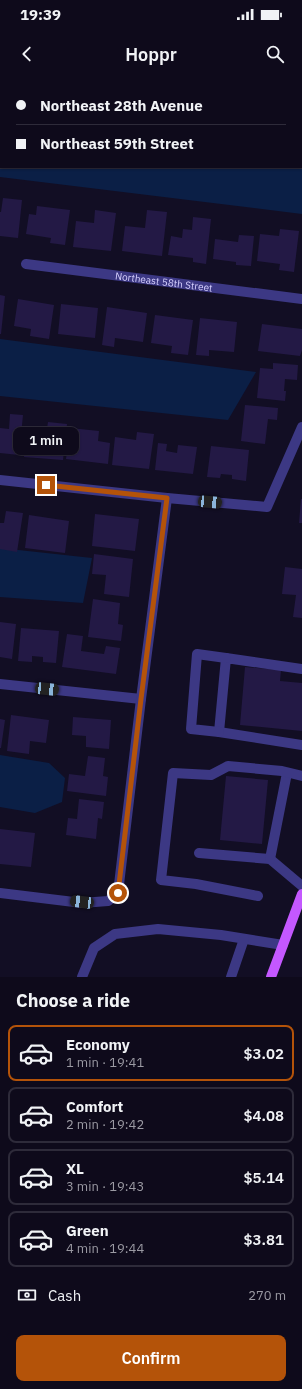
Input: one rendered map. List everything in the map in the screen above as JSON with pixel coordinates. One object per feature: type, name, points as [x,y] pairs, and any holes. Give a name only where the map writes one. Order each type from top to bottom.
[{"type":"main road","points":[[271,977],[302,894]]},
{"type":"street","name":"Northeast 58th Street","points":[[26,264],[302,299]]},
{"type":"street","points":[[0,480],[267,507],[302,427]]},
{"type":"street","points":[[0,893],[82,902],[108,902],[118,893],[167,498]]},
{"type":"street","points":[[302,669],[197,654],[191,729],[302,745]]},
{"type":"street","points":[[219,732],[226,658]]},
{"type":"street","points":[[0,684],[141,699]]},
{"type":"street","points":[[258,896],[196,884],[161,880],[173,772],[211,775],[228,766],[302,776]]},
{"type":"street","points":[[270,859],[287,773]]},
{"type":"street","points":[[199,853],[270,859],[302,886]]},
{"type":"street","points":[[82,977],[94,948],[115,934],[158,929],[220,935],[283,945]]},
{"type":"street","points":[[231,977],[244,939]]},
{"type":"water","points":[[0,168],[302,168],[302,214],[0,177]]},
{"type":"water","points":[[0,339],[256,372],[228,420],[0,396]]},
{"type":"water","points":[[0,548],[92,558],[83,603],[0,597]]},
{"type":"water","points":[[0,755],[49,763],[65,778],[62,802],[35,813],[0,807]]},
{"type":"building","points":[[3,198],[22,200],[18,238],[0,236],[0,212]]},
{"type":"building","points":[[37,206],[70,210],[65,245],[50,243],[51,238],[26,234],[29,214],[36,215]]},
{"type":"building","points":[[95,210],[116,213],[111,251],[73,247],[76,221],[94,223]]},
{"type":"building","points":[[147,210],[167,212],[162,256],[122,251],[125,226],[145,228]]},
{"type":"building","points":[[193,217],[211,219],[206,264],[193,262],[193,258],[168,255],[171,236],[182,238],[183,229],[192,230]]},
{"type":"building","points":[[280,229],[299,231],[294,272],[279,270],[280,264],[257,261],[260,234],[279,236]]},
{"type":"building","points":[[239,235],[254,236],[251,266],[236,265],[236,262],[213,259],[215,239],[238,242]]},
{"type":"building","points":[[0,295],[5,296],[1,334],[0,334]]},
{"type":"building","points":[[18,299],[54,305],[49,339],[30,336],[31,329],[14,326]]},
{"type":"building","points":[[61,304],[98,308],[95,338],[58,334]]},
{"type":"building","points":[[107,307],[147,313],[143,342],[115,338],[114,347],[102,345]]},
{"type":"building","points":[[155,315],[193,320],[188,355],[171,353],[172,346],[151,343]]},
{"type":"building","points":[[200,318],[237,322],[234,352],[209,350],[209,356],[196,355]]},
{"type":"building","points":[[262,324],[302,329],[302,350],[300,356],[258,351]]},
{"type":"building","points":[[273,363],[298,365],[297,380],[285,379],[285,401],[257,398],[260,368],[273,369]]},
{"type":"building","points":[[245,405],[278,408],[277,420],[268,419],[265,444],[241,441]]},
{"type":"building","points":[[10,414],[23,415],[19,455],[0,453],[0,428],[9,429]]},
{"type":"building","points":[[48,422],[67,424],[63,460],[24,457],[26,433],[46,435]]},
{"type":"building","points":[[70,428],[99,431],[98,441],[110,443],[108,464],[66,459]]},
{"type":"building","points":[[137,432],[154,434],[149,469],[112,465],[115,437],[136,440]]},
{"type":"building","points":[[158,443],[167,444],[166,451],[177,453],[178,445],[197,447],[193,474],[155,470]]},
{"type":"building","points":[[211,446],[249,450],[246,481],[232,479],[232,475],[221,474],[220,478],[207,477]]},
{"type":"building","points":[[301,499],[302,523],[299,523]]},
{"type":"building","points":[[6,511],[23,513],[17,552],[0,549],[0,523],[4,523]]},
{"type":"building","points":[[95,514],[139,519],[135,551],[92,546]]},
{"type":"building","points":[[29,515],[69,521],[65,553],[25,548]]},
{"type":"building","points":[[94,554],[133,559],[129,597],[104,594],[106,575],[92,574]]},
{"type":"building","points":[[285,567],[302,569],[302,618],[293,617],[296,595],[282,594]]},
{"type":"building","points":[[93,599],[120,603],[118,624],[123,625],[121,641],[88,637]]},
{"type":"building","points":[[0,622],[16,624],[12,659],[0,657]]},
{"type":"building","points":[[21,628],[59,631],[56,663],[43,662],[43,657],[32,656],[32,662],[18,661]]},
{"type":"building","points":[[67,634],[83,636],[81,651],[104,654],[106,646],[120,648],[116,674],[62,667]]},
{"type":"building","points":[[245,667],[281,670],[280,681],[302,683],[302,731],[240,725]]},
{"type":"building","points":[[11,715],[49,720],[46,743],[30,741],[29,754],[7,751]]},
{"type":"building","points":[[73,717],[111,720],[109,749],[86,747],[86,736],[72,735]]},
{"type":"building","points":[[0,719],[5,720],[1,748],[0,748]]},
{"type":"building","points":[[88,756],[105,758],[103,776],[108,777],[106,796],[67,791],[69,774],[85,776]]},
{"type":"building","points":[[226,776],[268,780],[262,844],[220,840]]},
{"type":"building","points":[[79,799],[104,802],[102,819],[98,818],[96,839],[66,835],[68,818],[77,819]]},
{"type":"building","points":[[0,829],[35,833],[31,867],[0,864]]},
{"type":"route","points":[[46,485],[167,498],[118,893]]}]
